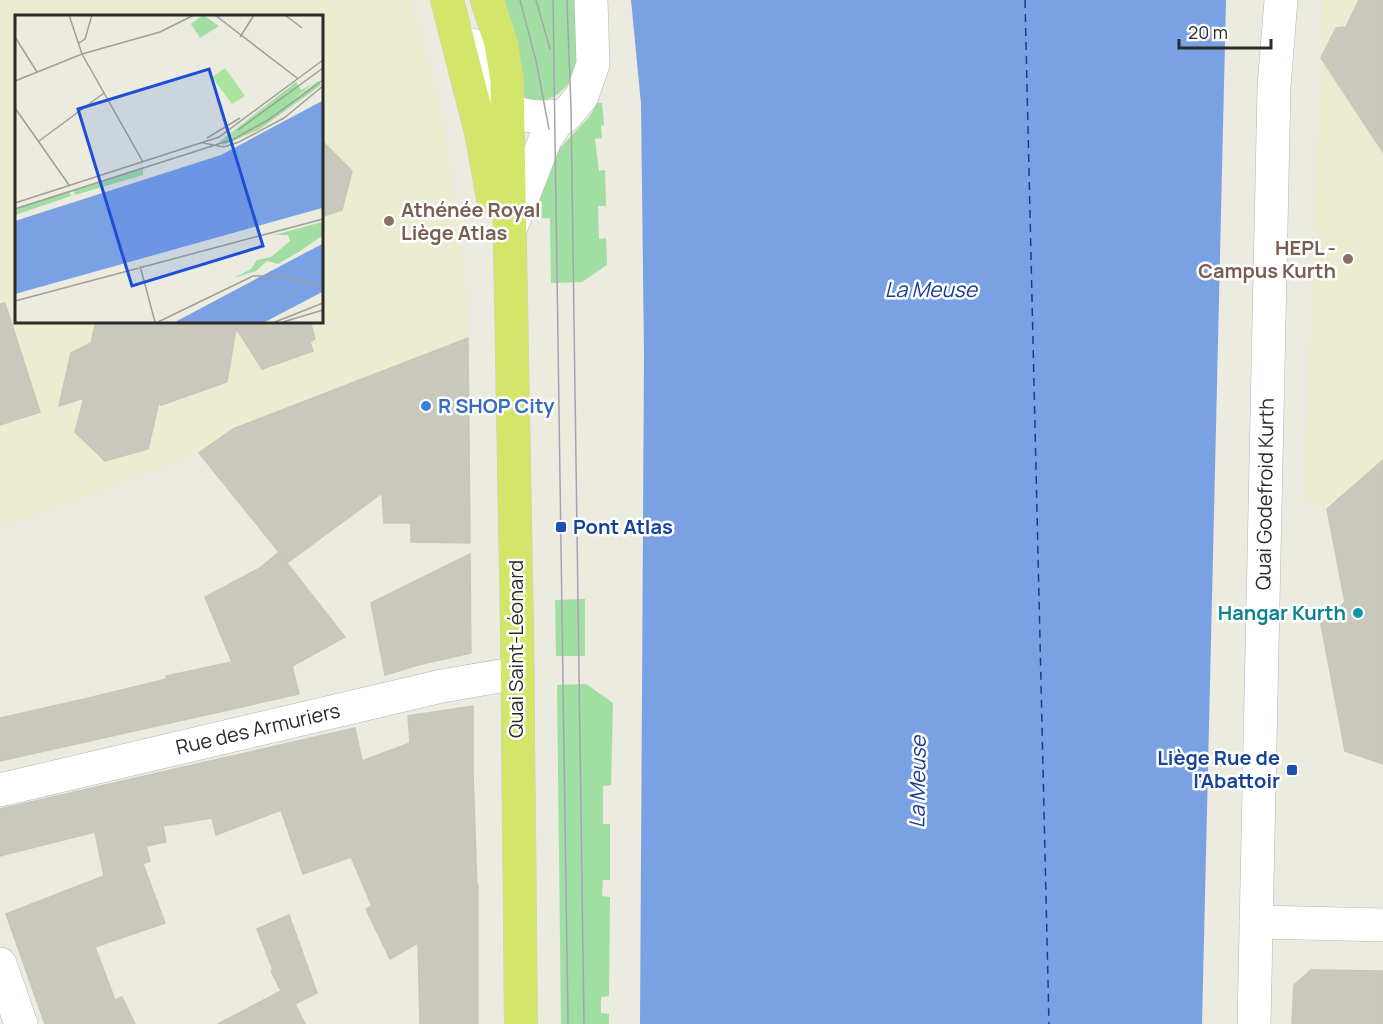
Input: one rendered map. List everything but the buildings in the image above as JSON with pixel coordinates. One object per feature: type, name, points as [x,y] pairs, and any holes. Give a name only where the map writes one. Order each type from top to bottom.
[{"type":"main road","name":"Quai Saint-Léonard","points":[[487,0],[503,52],[507,80],[518,673],[521,1024]]},
{"type":"main road","name":"Quai Saint-Léonard","points":[[448,5],[489,172],[499,251],[511,274]]},
{"type":"street","name":"Quai Saint-Léonard","points":[[511,227],[546,137],[582,96],[593,64],[591,0]]},
{"type":"street","name":"Quai Godefroid Kurth","points":[[1254,1024],[1275,87],[1281,0]]},
{"type":"street","points":[[448,5],[476,53],[488,92],[496,101],[507,110],[529,116],[566,115]]},
{"type":"street","name":"Rue des Armuriers","points":[[0,790],[442,686],[518,673]]},
{"type":"street","points":[[1256,922],[1383,925]]},
{"type":"street","points":[[0,964],[21,1024]]},
{"type":"shaded area","name":"Athénée Royal Liège Atlas","points":[[0,0],[411,0],[443,121],[465,277],[468,338],[233,429],[199,453],[0,528]]},
{"type":"shaded area","name":"HEPL - Campus Kurth","points":[[1323,0],[1383,0],[1383,460],[1327,509],[1304,500]]},
{"type":"green space","points":[[495,0],[577,0],[579,60],[570,81],[553,97],[539,101],[521,98]]},
{"type":"green space","points":[[597,103],[602,103],[604,125],[601,126],[602,138],[595,139],[599,171],[605,170],[606,206],[598,206],[599,239],[606,238],[607,265],[582,282],[551,283],[550,218],[533,219],[533,209],[557,151],[590,116]]},
{"type":"green space","points":[[585,599],[585,656],[556,656],[555,600]]},
{"type":"green space","points":[[586,684],[613,703],[611,785],[603,786],[603,824],[610,824],[610,880],[603,880],[602,896],[610,897],[609,996],[601,997],[601,1013],[609,1014],[609,1024],[561,1024],[557,685]]},
{"type":"water","name":"La Meuse","points":[[631,0],[1226,0],[1202,1024],[640,1024],[644,356],[641,104]]},
{"type":"ferry route","points":[[1025,0],[1049,1024]]},
{"type":"tram line","points":[[520,0],[536,61],[549,129]]},
{"type":"tram line","points":[[536,0],[550,49]]},
{"type":"tram line","points":[[553,0],[568,1024]]},
{"type":"tram line","points":[[567,0],[571,109],[584,1024]]},
{"type":"place","name":"Athénée Royal Liège Atlas","points":[[389,221]]},
{"type":"place","name":"HEPL - Campus Kurth","points":[[1348,259]]},
{"type":"place","name":"R SHOP City","points":[[426,406]]},
{"type":"place","name":"Pont Atlas","points":[[561,527]]},
{"type":"place","name":"Hangar Kurth","points":[[1358,613]]},
{"type":"place","name":"Liège Rue de l'Abattoir","points":[[1292,770]]}]
